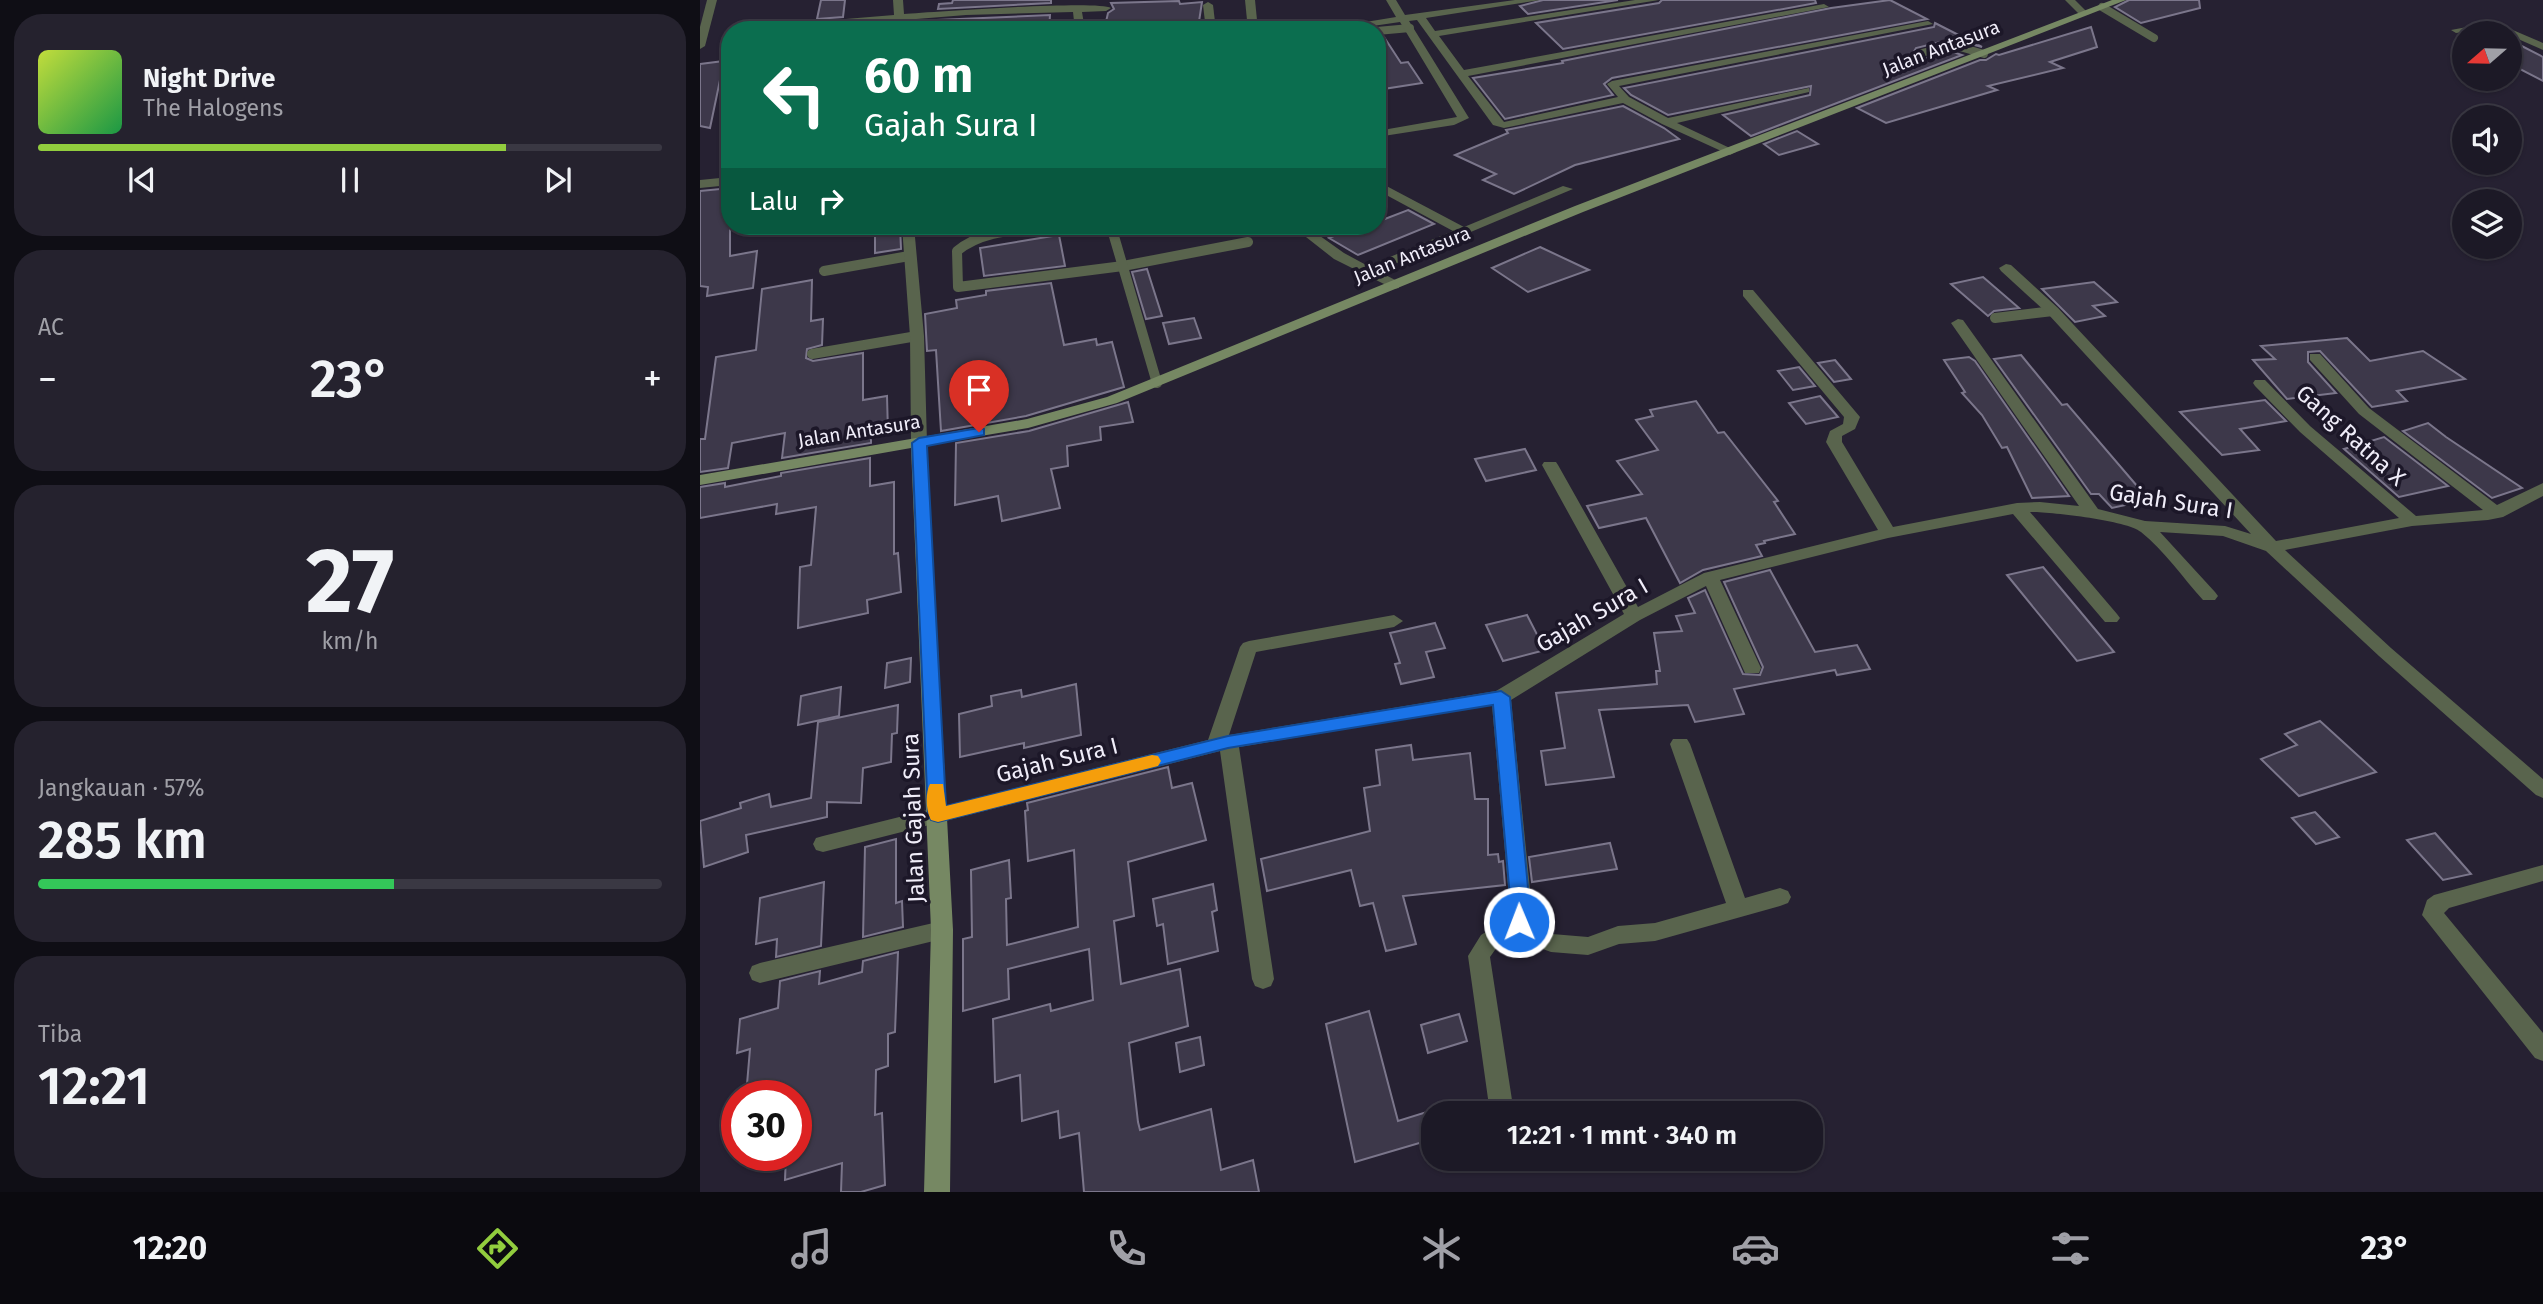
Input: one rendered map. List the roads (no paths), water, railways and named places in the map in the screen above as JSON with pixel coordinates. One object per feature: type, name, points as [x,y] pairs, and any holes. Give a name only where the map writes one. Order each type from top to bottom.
[{"type":"main road","name":"Jalan Antasura","points":[[700,480],[919,443],[1067,413],[1157,383],[1394,285],[2121,0]]},
{"type":"main road","name":"Jalan Gajah Sura","points":[[919,443],[942,930],[937,1192]]},
{"type":"street","points":[[700,46],[712,0]]},
{"type":"street","points":[[898,0],[900,21]]},
{"type":"street","points":[[1250,0],[1252,21]]},
{"type":"street","points":[[1386,133],[1454,122],[1463,118],[1391,0]]},
{"type":"street","points":[[1382,21],[1496,3],[1535,0]]},
{"type":"street","points":[[1435,34],[1654,0]]},
{"type":"street","points":[[2070,0],[2084,14]]},
{"type":"street","points":[[1208,5],[1210,21]]},
{"type":"street","points":[[1077,7],[1079,21]]},
{"type":"street","points":[[843,21],[1077,7],[1106,8]]},
{"type":"street","points":[[1460,74],[1824,7]]},
{"type":"street","points":[[1420,17],[1435,34],[1493,120],[1504,124],[1625,99]]},
{"type":"street","points":[[1730,152],[1625,99],[1614,89],[1614,83],[1928,23]]},
{"type":"street","points":[[2522,38],[2543,47]]},
{"type":"street","points":[[1666,122],[1805,90]]},
{"type":"street","points":[[700,184],[721,182]]},
{"type":"street","points":[[1370,270],[1567,189]]},
{"type":"street","points":[[1386,190],[1464,232]]},
{"type":"street","points":[[908,235],[918,336],[919,443]]},
{"type":"street","points":[[1310,235],[1339,256],[1394,285]]},
{"type":"street","points":[[2006,268],[2053,311],[2272,547],[2385,652],[2543,790]]},
{"type":"street","points":[[1748,293],[1852,417],[1850,426],[1835,434],[1834,442],[1888,533]]},
{"type":"street","points":[[1958,323],[2092,513]]},
{"type":"street","points":[[2315,357],[2364,411],[2497,513]]},
{"type":"street","name":"Gang Ratna X","points":[[2260,383],[2305,429],[2412,521]]},
{"type":"street","points":[[1550,465],[1634,616]]},
{"type":"street","points":[[2272,547],[2412,521],[2497,513],[2532,497],[2543,488]]},
{"type":"street","name":"Gajah Sura I","points":[[823,844],[1222,743],[1501,697],[1634,616],[1710,577],[1888,533],[2017,508],[2047,507],[2092,513],[2145,526],[2225,531],[2272,547]]},
{"type":"street","points":[[2017,508],[2111,618]]},
{"type":"street","points":[[2145,526],[2209,596]]},
{"type":"street","points":[[1710,577],[1752,668]]},
{"type":"street","points":[[1263,979],[1222,743],[1249,647],[1394,621]]},
{"type":"street","points":[[1500,1101],[1479,956],[1489,941],[1519,922],[1521,909],[1501,697]]},
{"type":"street","points":[[1679,744],[1738,908]]},
{"type":"street","points":[[2543,873],[2442,901],[2435,906],[2433,915],[2543,1051]]},
{"type":"street","points":[[1510,928],[1551,943],[1588,946],[1618,935],[1655,932],[1780,897]]},
{"type":"street","points":[[760,973],[942,930]]},
{"type":"lane","points":[[2102,7],[2154,38]]},
{"type":"lane","points":[[1386,31],[1410,28]]},
{"type":"lane","points":[[1919,54],[1953,45],[1984,54]]},
{"type":"lane","points":[[994,235],[982,237],[957,251],[958,287],[1123,266],[1248,242]]},
{"type":"lane","points":[[1114,235],[1157,383]]},
{"type":"lane","points":[[824,271],[909,256]]},
{"type":"lane","points":[[1995,318],[2053,311]]},
{"type":"lane","points":[[812,354],[918,336]]}]
